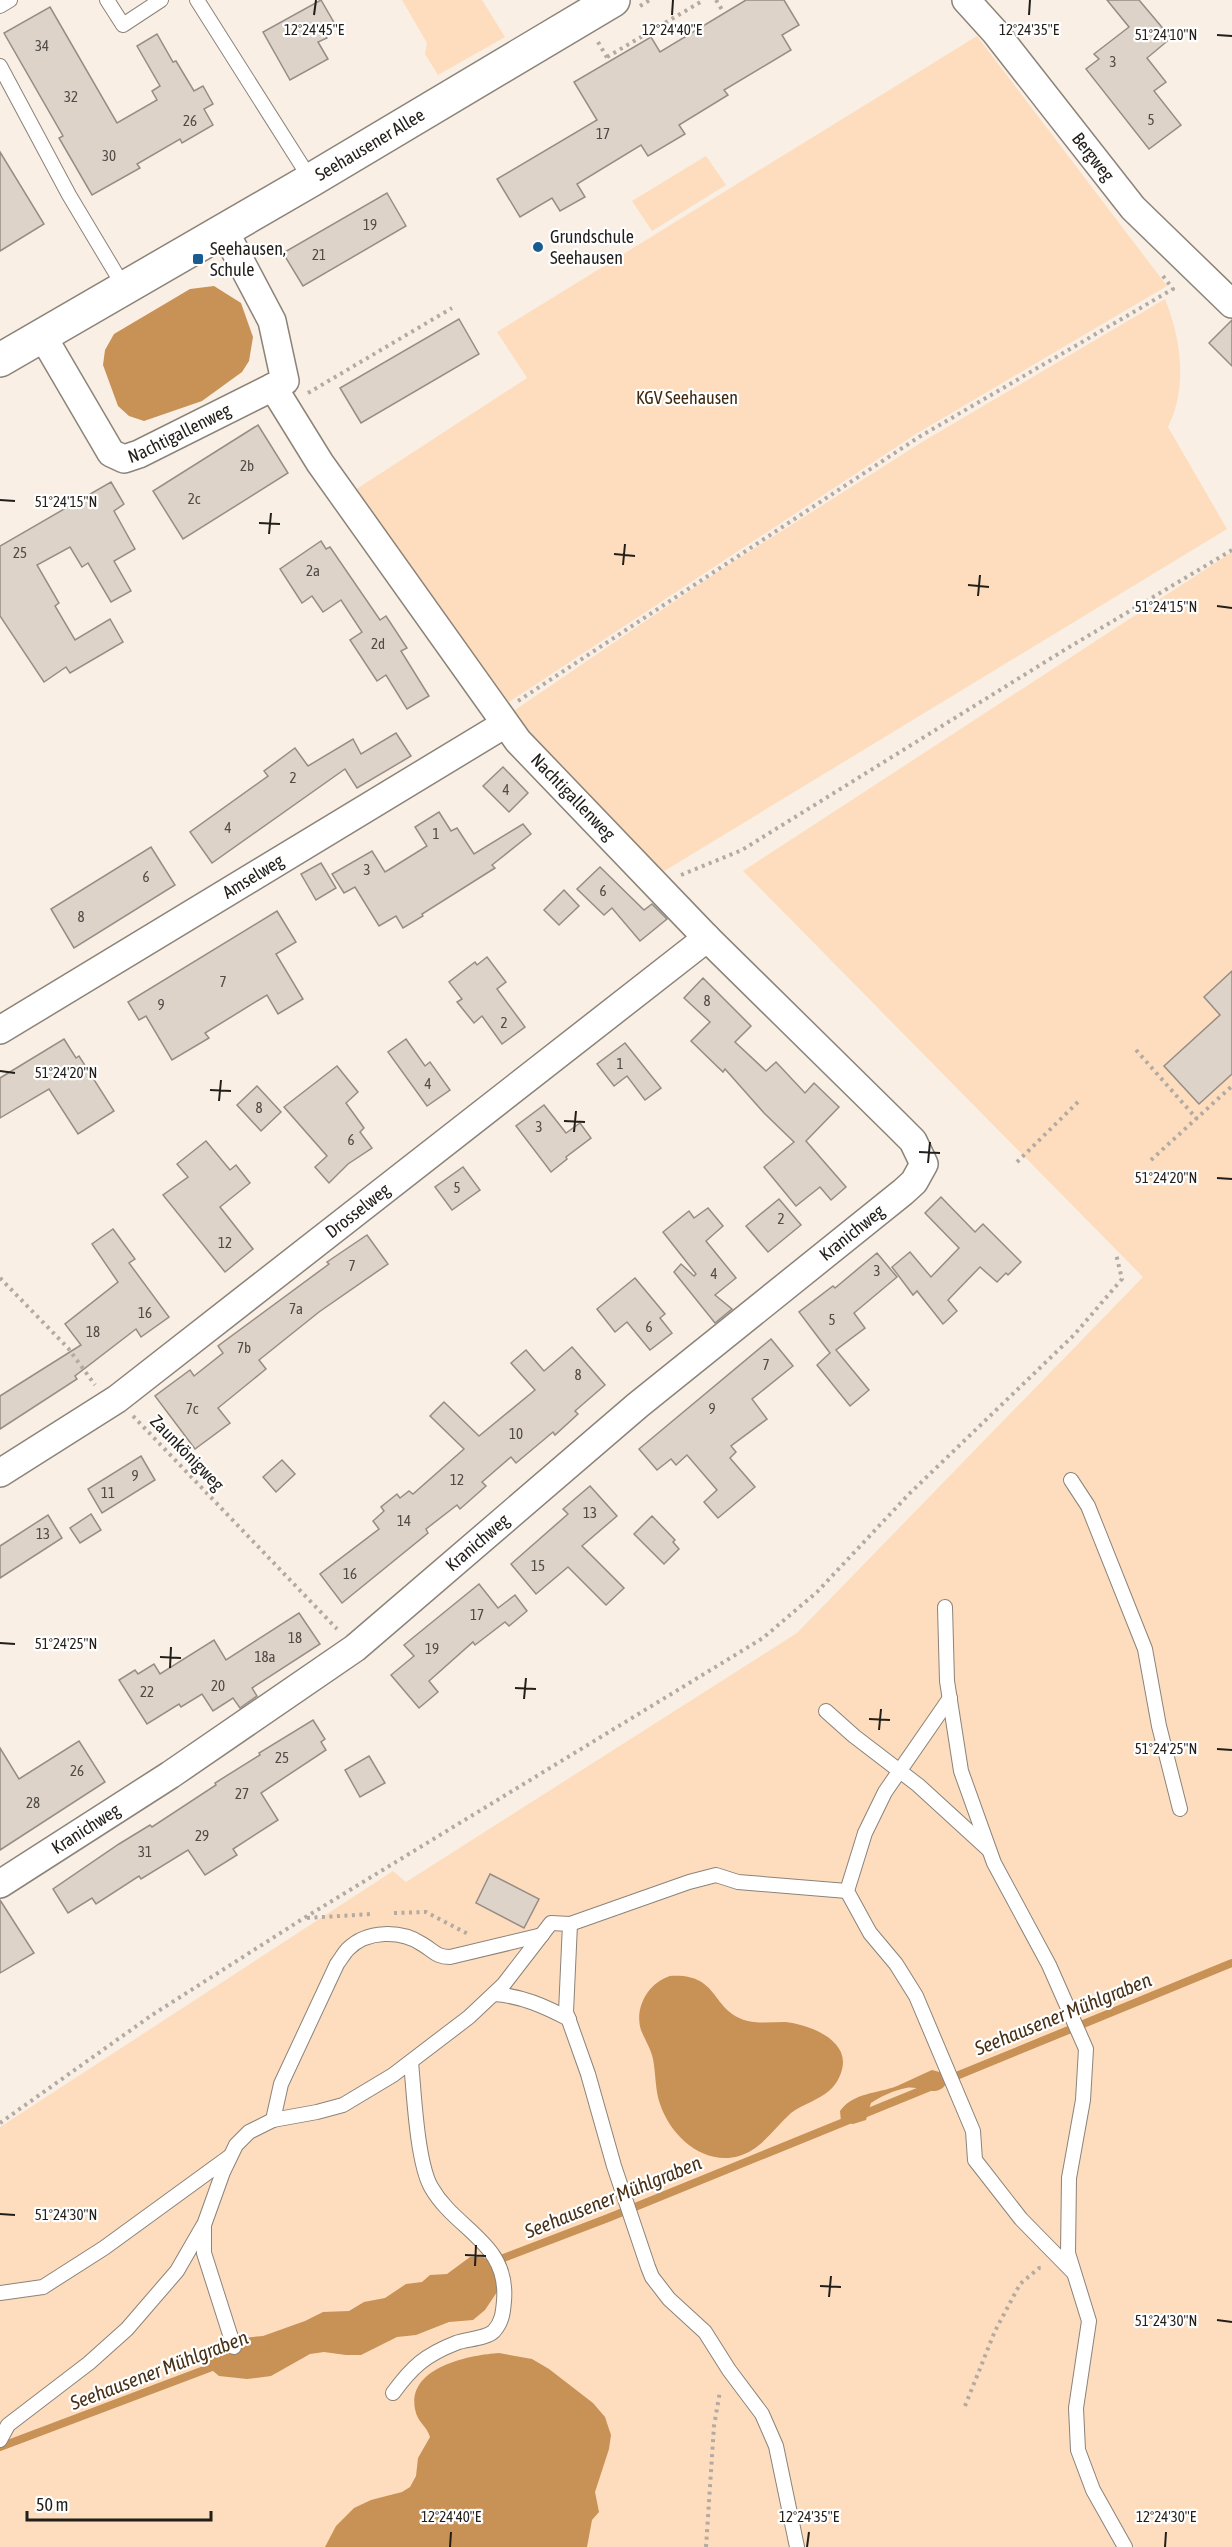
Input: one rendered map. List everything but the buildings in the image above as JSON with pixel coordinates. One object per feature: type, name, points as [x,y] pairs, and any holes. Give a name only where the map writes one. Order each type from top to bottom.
[{"type":"street","name":"Seehausener Allee","points":[[0,360],[311,180],[613,0]]},
{"type":"street","name":"Bergweg","points":[[966,0],[995,32],[1133,208],[1232,304]]},
{"type":"street","points":[[224,230],[272,321],[285,381],[279,396]]},
{"type":"street","name":"Nachtigallenweg","points":[[42,335],[111,453],[124,459],[279,396],[320,463],[501,719],[707,938],[913,1141],[924,1164]]},
{"type":"street","name":"Amselweg","points":[[0,1030],[501,719]]},
{"type":"street","name":"Drosselweg","points":[[0,1473],[117,1399],[707,938]]},
{"type":"street","name":"Kranichweg","points":[[0,1884],[170,1775],[355,1648],[638,1405],[903,1192],[914,1182],[924,1164]]},
{"type":"lane","points":[[0,6],[10,0]]},
{"type":"lane","points":[[107,0],[123,25],[161,0]]},
{"type":"lane","points":[[197,0],[311,180]]},
{"type":"lane","points":[[0,66],[69,195],[124,287]]},
{"type":"lane","points":[[1071,1480],[1088,1506],[1145,1649],[1159,1726],[1180,1809]]},
{"type":"lane","points":[[945,1607],[950,1698],[962,1771],[989,1850],[1049,1965],[1086,2049],[1083,2100],[1069,2178],[1068,2253],[1089,2320],[1076,2408],[1078,2450],[1093,2490],[1124,2546]]},
{"type":"lane","points":[[950,1698],[885,1792],[865,1833],[847,1891],[870,1933],[897,1964],[915,1996],[973,2131],[975,2160],[1021,2219],[1074,2273]]},
{"type":"lane","points":[[826,1711],[989,1850]]},
{"type":"lane","points":[[0,2439],[8,2425],[89,2363],[127,2329],[177,2271],[204,2225],[230,2156],[236,2145],[249,2132],[273,2120],[343,2105],[393,2075],[469,2017],[494,1994],[551,1923],[570,1924],[689,1882],[716,1875],[738,1882],[847,1891]]},
{"type":"lane","points":[[570,1924],[566,2012],[588,2074],[614,2166],[652,2277],[669,2299],[705,2332],[725,2364],[762,2414],[776,2446],[797,2547]]},
{"type":"lane","points":[[273,2120],[281,2085],[337,1964],[348,1948],[361,1940],[381,1934],[403,1935],[423,1944],[439,1957],[450,1957],[542,1935]]},
{"type":"lane","points":[[494,1994],[512,1995],[535,2001],[568,2019]]},
{"type":"lane","points":[[393,2393],[410,2369],[427,2356],[456,2343],[493,2332],[502,2319],[505,2286],[502,2269],[486,2246],[445,2205],[431,2187],[423,2166],[411,2062]]},
{"type":"lane","points":[[0,2292],[43,2287],[104,2248],[230,2156]]},
{"type":"lane","points":[[204,2225],[204,2253],[234,2346]]},
{"type":"path","points":[[592,34],[608,59],[704,0]]},
{"type":"path","points":[[716,0],[724,14]]},
{"type":"path","points":[[501,719],[919,437],[1173,289],[1160,271]]},
{"type":"path","points":[[279,396],[452,309]]},
{"type":"path","points":[[657,885],[742,850],[1065,649],[1232,550]]},
{"type":"path","points":[[1136,1050],[1197,1119]]},
{"type":"path","points":[[1152,1160],[1232,1086]]},
{"type":"path","points":[[1017,1162],[1082,1100]]},
{"type":"path","points":[[0,2123],[152,2015],[295,1924],[763,1638],[824,1584],[909,1494],[1074,1335],[1122,1279],[1116,1254]]},
{"type":"path","name":"Zaunkönigweg","points":[[0,1278],[68,1348],[96,1386],[117,1399],[355,1648]]},
{"type":"path","points":[[965,2406],[995,2331],[1020,2284],[1039,2268],[1074,2273]]},
{"type":"path","points":[[706,2547],[714,2426],[725,2364]]},
{"type":"green space","points":[[402,0],[482,0],[505,37],[438,75],[425,54],[427,43]]},
{"type":"green space","name":"KGV Seehausen","points":[[977,36],[1167,286],[916,434],[506,704],[352,492],[527,378],[497,332]]},
{"type":"green space","points":[[706,156],[726,185],[652,231],[632,201]]},
{"type":"green space","points":[[1165,299],[1175,330],[1180,363],[1178,396],[1168,427],[1227,529],[661,873],[512,712],[722,569],[922,442]]},
{"type":"green space","points":[[1232,552],[1232,2547],[0,2547],[0,2127],[393,1871],[406,1882],[797,1633],[1143,1277],[743,871]]},
{"type":"shaded area","points":[[214,286],[241,303],[253,337],[249,361],[242,372],[202,401],[144,421],[129,416],[118,406],[103,365],[105,350],[114,334],[190,289]]},
{"type":"shaded area","points":[[670,1976],[686,1977],[706,1985],[725,2008],[744,2020],[794,2023],[822,2033],[837,2045],[841,2053],[843,2066],[837,2081],[826,2093],[791,2113],[761,2143],[747,2153],[726,2158],[713,2157],[690,2146],[672,2127],[660,2104],[652,2055],[639,2022],[641,2005],[649,1990],[662,1979]]},
{"type":"shaded area","points":[[932,2070],[943,2073],[946,2084],[938,2091],[911,2088],[897,2090],[871,2103],[866,2120],[853,2124],[841,2121],[840,2111],[852,2100],[897,2086]]},
{"type":"shaded area","points":[[470,2257],[483,2257],[495,2264],[499,2289],[485,2310],[473,2320],[449,2322],[416,2335],[397,2337],[361,2355],[324,2352],[310,2354],[271,2376],[247,2379],[219,2376],[213,2371],[209,2362],[213,2349],[220,2340],[263,2336],[323,2312],[349,2311],[364,2302],[385,2298],[406,2284],[422,2282],[430,2275],[447,2274]]},
{"type":"shaded area","points":[[499,2353],[532,2359],[549,2369],[593,2403],[605,2417],[611,2435],[609,2449],[595,2492],[599,2512],[592,2520],[587,2547],[325,2547],[336,2526],[354,2508],[371,2500],[402,2492],[410,2487],[416,2476],[418,2458],[430,2437],[415,2409],[415,2395],[421,2383],[430,2373],[443,2366],[473,2357]]},
{"type":"waterway","name":"Seehausener Mühlgraben","points":[[949,2079],[1232,1963]]},
{"type":"waterway","name":"Seehausener Mühlgraben","points":[[493,2262],[608,2218],[930,2087]]},
{"type":"waterway","name":"Seehausener Mühlgraben","points":[[0,2447],[220,2364]]},
{"type":"place","name":"Grundschule Seehausen","points":[[538,247]]},
{"type":"place","name":"Seehausen, Schule","points":[[198,259]]}]
